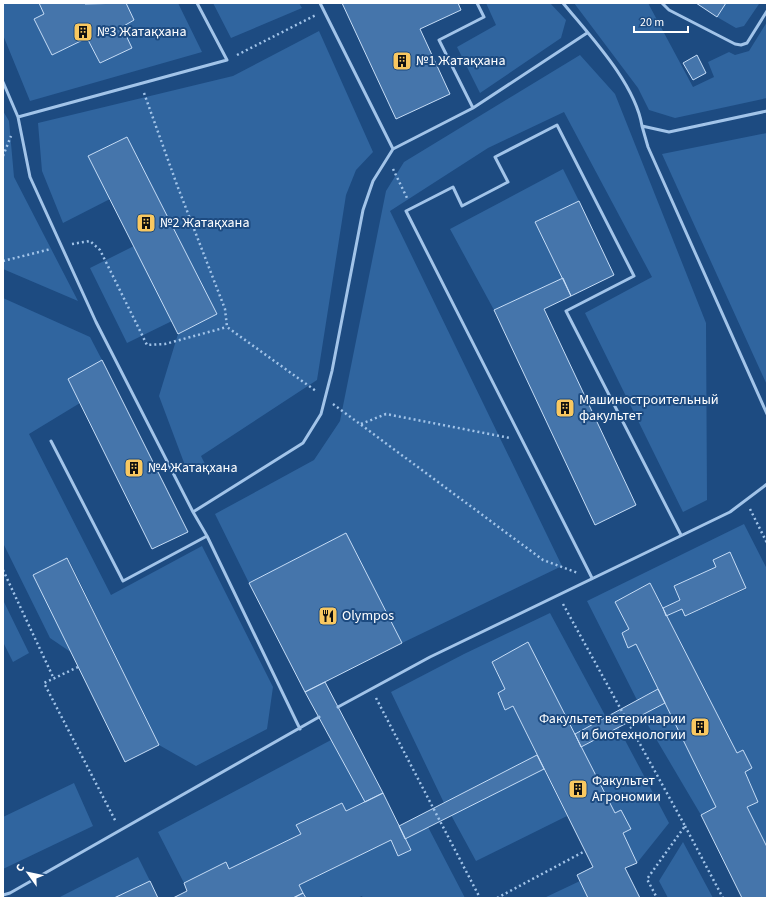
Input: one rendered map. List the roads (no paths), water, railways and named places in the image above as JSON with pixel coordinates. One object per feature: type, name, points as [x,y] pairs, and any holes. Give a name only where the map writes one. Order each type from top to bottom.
[{"type":"lane","points":[[18,117],[227,60],[197,3]]},
{"type":"lane","points":[[320,3],[393,149]]},
{"type":"lane","points":[[473,108],[439,40],[484,17],[477,3]]},
{"type":"lane","points":[[563,3],[623,81],[640,114],[648,147],[767,414]]},
{"type":"lane","points":[[662,3],[669,10],[734,44],[741,45],[747,43],[767,11]]},
{"type":"lane","points":[[193,512],[303,443],[321,414],[332,371],[363,210],[373,181],[393,149],[473,108],[587,33]]},
{"type":"lane","points":[[3,82],[18,117],[30,177],[61,246],[96,322],[193,512],[207,536],[300,729]]},
{"type":"lane","points":[[642,126],[669,132],[767,111]]},
{"type":"lane","points":[[592,578],[406,211],[453,187],[462,206],[508,182],[495,157],[557,125],[634,276],[566,311],[681,535]]},
{"type":"lane","points":[[51,441],[123,581],[207,536]]},
{"type":"lane","points":[[338,707],[430,656],[730,512],[767,484]]},
{"type":"lane","points":[[3,895],[10,893],[121,831],[319,717]]},
{"type":"place","name":"№3 Жатақхана","points":[[83,32]]},
{"type":"place","name":"№1 Жатақхана","points":[[402,61]]},
{"type":"place","name":"№2 Жатақхана","points":[[146,223]]},
{"type":"place","name":"Машиностроительный факультет","points":[[565,408]]},
{"type":"place","name":"№4 Жатақхана","points":[[134,468]]},
{"type":"place","name":"Olympos","points":[[328,616]]},
{"type":"place","name":"Факультет ветеринарии и биотехнологии","points":[[700,727]]},
{"type":"place","name":"Факультет Агрономии","points":[[578,789]]}]
